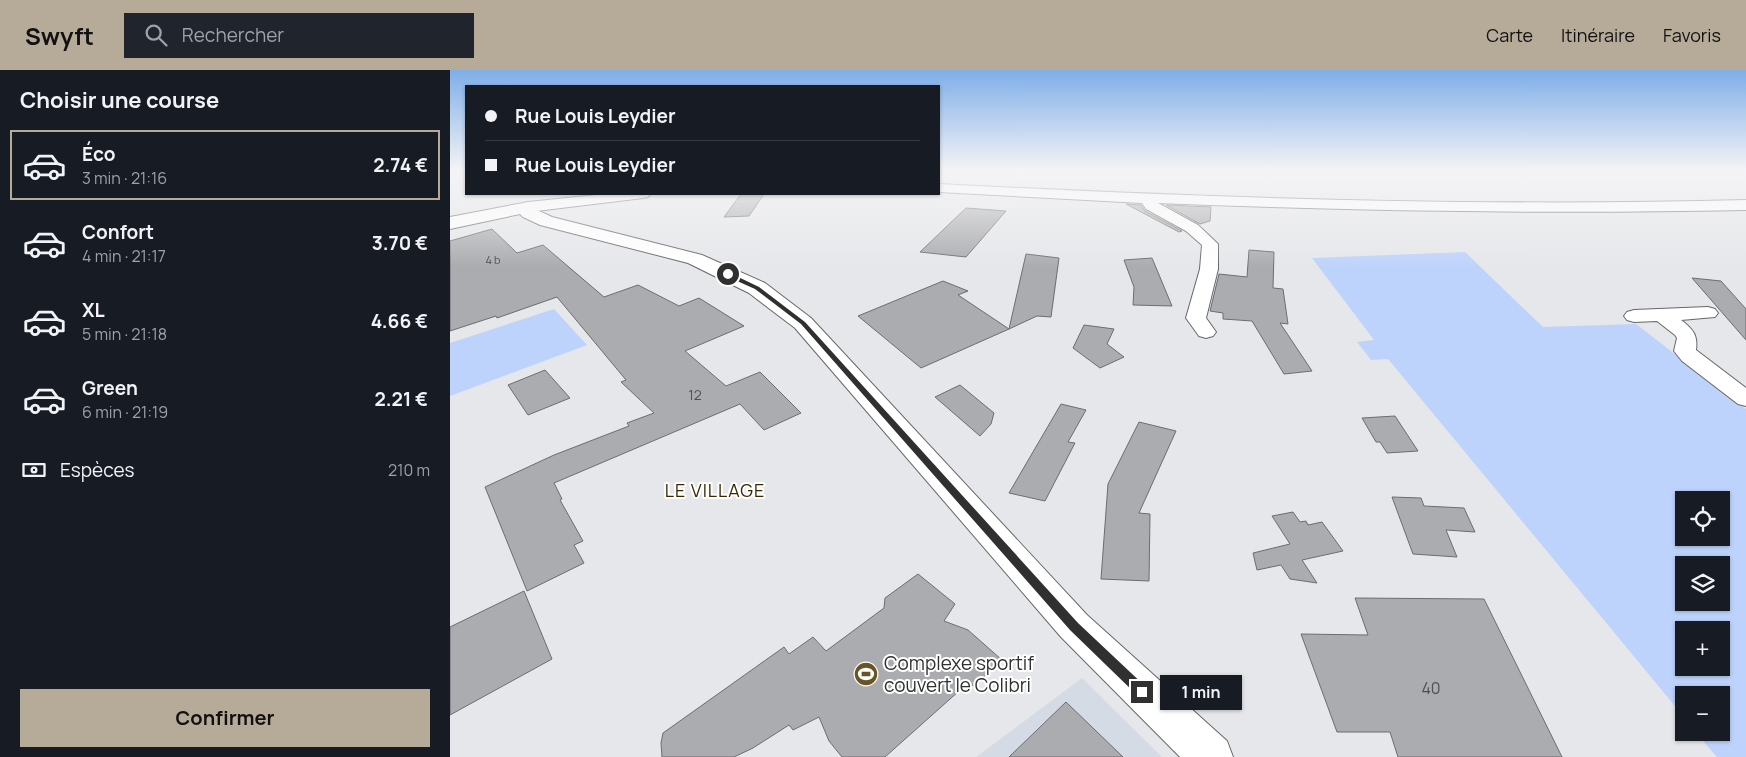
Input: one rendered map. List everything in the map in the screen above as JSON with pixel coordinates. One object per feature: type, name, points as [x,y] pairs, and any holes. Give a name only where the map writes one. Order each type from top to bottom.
[{"type":"street","points":[[450,224],[488,214],[563,203]]},
{"type":"street","points":[[1149,203],[1151,206],[1192,228],[1210,244],[1209,269],[1196,318],[1206,332]]},
{"type":"street","points":[[1307,203],[1462,207],[1746,204]]},
{"type":"street","points":[[528,207],[529,213],[546,221],[695,259],[757,288],[803,323],[1074,626],[1211,757]]},
{"type":"street","points":[[1634,316],[1708,313]]},
{"type":"street","points":[[1662,315],[1684,332],[1687,338],[1685,350],[1690,356],[1746,399]]},
{"type":"shaded area","points":[[1465,252],[1543,327],[1636,324],[1746,409],[1746,757],[1717,757],[1703,741],[1730,741],[1730,686],[1675,686],[1675,706],[1388,359],[1371,360],[1357,342],[1374,340],[1312,258]]},
{"type":"shaded area","points":[[554,309],[587,345],[450,396],[450,343]]},
{"type":"shaded area","points":[[1082,678],[1162,757],[976,757]]},
{"type":"building","points":[[734,203],[758,203],[749,216],[724,217]]},
{"type":"building","points":[[1126,204],[1141,205],[1145,211],[1182,231],[1179,232]]},
{"type":"building","points":[[1166,205],[1211,207],[1210,221],[1200,224]]},
{"type":"building","points":[[966,208],[1006,211],[966,257],[920,252]]},
{"type":"building","points":[[492,229],[517,253],[543,245],[604,297],[638,285],[679,306],[699,298],[744,326],[685,351],[726,386],[760,372],[801,413],[764,430],[740,404],[554,483],[562,499],[560,500],[583,541],[574,545],[584,563],[527,591],[485,487],[554,455],[629,426],[627,423],[654,413],[621,382],[626,380],[557,297],[497,318],[496,316],[450,331],[450,241]]},
{"type":"building","points":[[1249,250],[1274,252],[1273,288],[1283,289],[1288,324],[1280,323],[1312,371],[1284,374],[1252,321],[1223,319],[1223,313],[1210,311],[1219,274],[1247,277]]},
{"type":"building","points":[[1026,254],[1059,258],[1051,317],[1037,316],[1009,329]]},
{"type":"building","points":[[1152,258],[1172,306],[1133,305],[1134,287],[1124,260]]},
{"type":"building","points":[[1692,278],[1721,281],[1746,309],[1746,340]]},
{"type":"building","points":[[943,281],[968,291],[958,295],[1009,329],[921,368],[858,316]]},
{"type":"building","points":[[1084,325],[1114,329],[1107,344],[1124,357],[1100,368],[1073,348]]},
{"type":"building","points":[[545,370],[570,398],[528,415],[508,385]]},
{"type":"building","points":[[960,385],[994,413],[991,424],[980,436],[935,397]]},
{"type":"building","points":[[1061,404],[1086,410],[1068,442],[1075,443],[1045,501],[1009,493]]},
{"type":"building","points":[[1395,416],[1418,451],[1387,453],[1380,442],[1376,442],[1362,418]]},
{"type":"building","points":[[1139,422],[1176,431],[1139,513],[1150,514],[1149,581],[1101,579],[1108,484]]},
{"type":"building","points":[[1392,497],[1421,498],[1424,506],[1464,508],[1475,532],[1446,530],[1457,557],[1413,554]]},
{"type":"building","points":[[1293,512],[1300,522],[1306,521],[1308,525],[1322,522],[1343,551],[1302,560],[1317,583],[1290,579],[1281,565],[1257,570],[1253,553],[1290,544],[1272,516]]},
{"type":"building","name":"Complexe sportif couvert le Colibri","points":[[918,574],[955,604],[944,621],[968,630],[1002,660],[974,686],[968,683],[885,757],[842,757],[829,741],[819,717],[793,730],[789,725],[753,748],[734,757],[662,757],[661,743],[663,733],[784,647],[789,654],[813,637],[826,651],[884,608],[885,598]]},
{"type":"building","points":[[524,591],[552,659],[450,715],[450,627]]},
{"type":"building","points":[[1355,598],[1484,599],[1562,757],[1398,757],[1390,732],[1337,732],[1301,634],[1368,635]]},
{"type":"building","points":[[1066,702],[1123,757],[1009,757]]},
{"type":"place","name":"Complexe sportif couvert le Colibri","points":[[866,674]]},
{"type":"district","name":"LE VILLAGE","points":[[715,491]]},
{"type":"route","points":[[728,274],[757,288],[803,323],[1074,626],[1142,692]]}]
